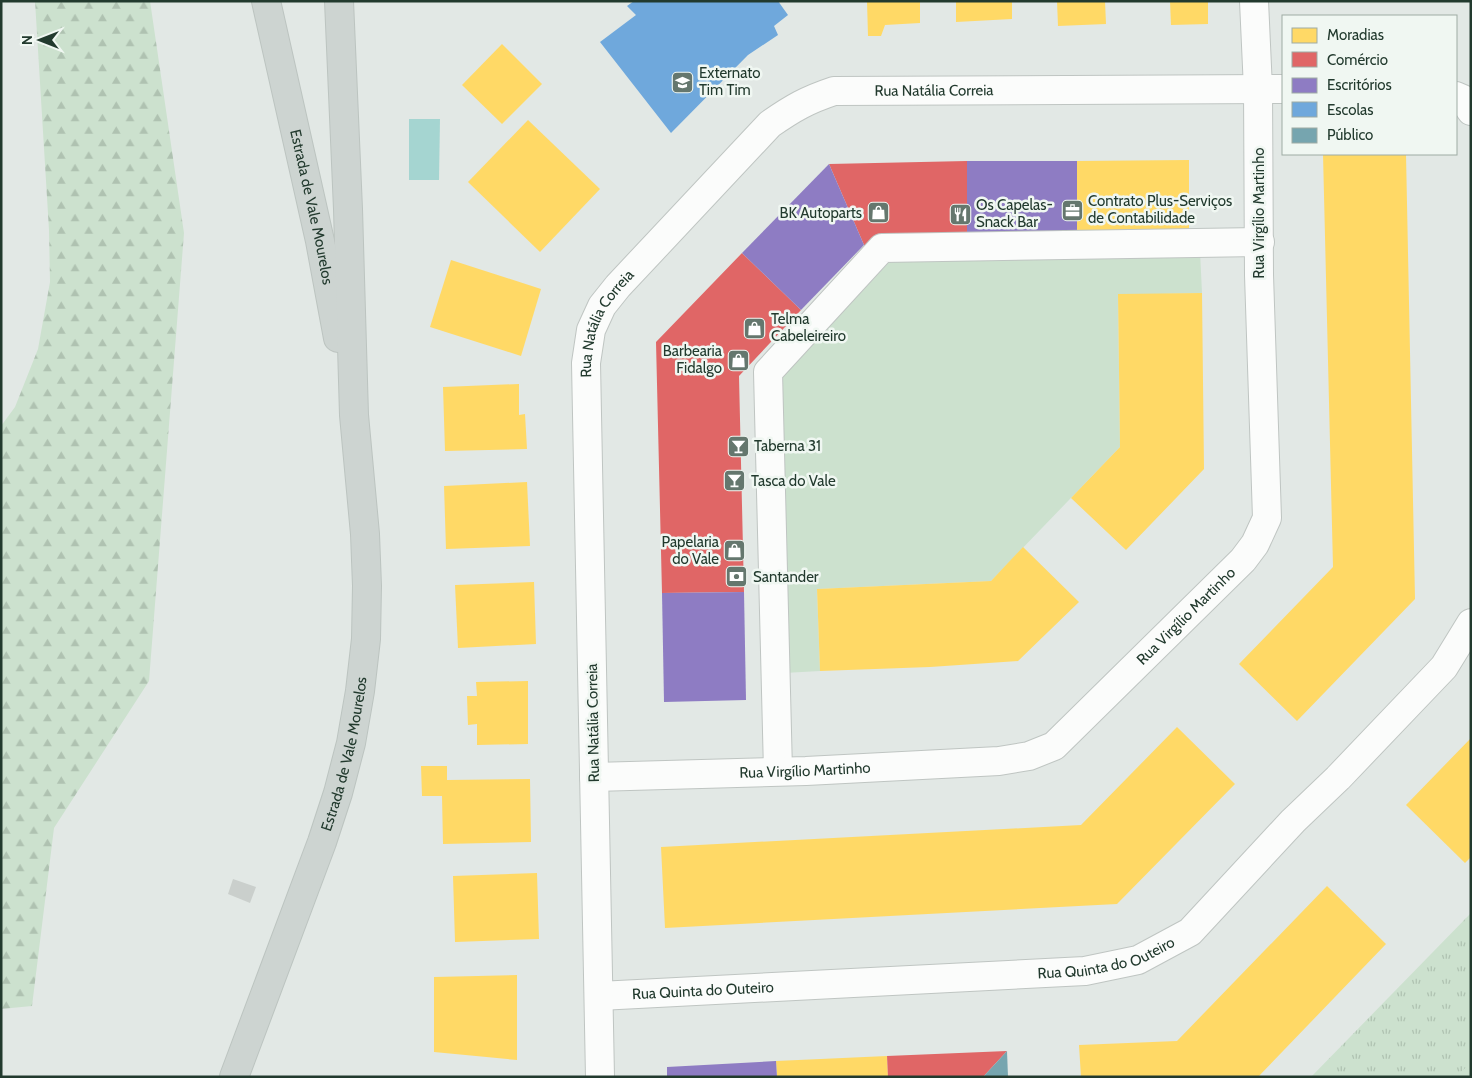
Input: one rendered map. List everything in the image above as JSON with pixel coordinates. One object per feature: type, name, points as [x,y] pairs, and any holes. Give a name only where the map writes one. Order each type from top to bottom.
[{"type":"main road","name":"Estrada de Vale Mourelos","points":[[266,1],[320,240],[354,415]]},
{"type":"main road","name":"Estrada de Vale Mourelos","points":[[234,1077],[322,842],[335,801],[351,743],[366,639],[367,586],[365,534],[354,415],[348,190],[338,1]]},
{"type":"street","name":"Rua Virgílio Martinho","points":[[594,777],[806,771],[999,761],[1029,756],[1054,746],[1243,560],[1255,544],[1267,518],[1259,275],[1271,89],[1254,1]]},
{"type":"street","name":"Rua Natália Correia","points":[[600,1077],[586,363],[591,330],[602,306],[618,286],[770,124],[792,108],[810,99],[834,91],[1271,89]]},
{"type":"street","points":[[1457,96],[1463,99],[1471,111]]},
{"type":"street","points":[[778,771],[768,372],[882,248],[1260,242]]},
{"type":"street","name":"Rua Quinta do Outeiro","points":[[599,996],[1086,971],[1138,960],[1190,932],[1293,821],[1338,778],[1444,667],[1471,623]]},
{"type":"green space","points":[[35,1],[150,1],[184,233],[149,681],[54,828],[32,1006],[1,1009],[1,426],[15,407],[38,349],[50,282],[49,230]]},
{"type":"green space","points":[[1200,251],[1202,293],[1118,295],[1120,447],[991,581],[817,589],[820,671],[784,673],[777,383],[894,257]]},
{"type":"green space","points":[[1471,913],[1471,1077],[1311,1077]]},
{"type":"green space","points":[[1471,1063],[1471,1077],[1455,1077]]},
{"type":"water","points":[[409,119],[440,119],[439,180],[409,180]]},
{"type":"building: Moradias","points":[[867,1],[920,1],[920,23],[885,25],[881,36],[868,36]]},
{"type":"building: Moradias","points":[[956,1],[1012,1],[1012,19],[956,22]]},
{"type":"building: Moradias","points":[[1057,1],[1105,1],[1106,24],[1058,26]]},
{"type":"building: Moradias","points":[[1170,1],[1208,1],[1208,24],[1171,25]]},
{"type":"building: Moradias","points":[[502,44],[542,84],[502,124],[462,85]]},
{"type":"building: Moradias","points":[[528,120],[600,189],[540,252],[468,182]]},
{"type":"building: Moradias","points":[[1323,155],[1406,155],[1415,599],[1297,721],[1239,664],[1333,567]]},
{"type":"building: Moradias","points":[[1189,160],[1189,241],[1077,242],[1077,161]]},
{"type":"building: Moradias","points":[[451,260],[541,289],[521,356],[430,327]]},
{"type":"building: Moradias","points":[[1202,293],[1204,469],[1126,550],[1071,498],[1120,447],[1118,294]]},
{"type":"building: Moradias","points":[[519,384],[519,415],[525,414],[527,449],[445,451],[443,387]]},
{"type":"building: Moradias","points":[[527,482],[530,546],[446,549],[444,486]]},
{"type":"building: Moradias","points":[[1023,547],[1079,602],[1018,661],[930,667],[820,671],[817,589],[991,581]]},
{"type":"building: Moradias","points":[[534,582],[536,644],[458,648],[455,585]]},
{"type":"building: Moradias","points":[[528,681],[528,744],[477,745],[477,724],[468,725],[467,696],[477,696],[476,682]]},
{"type":"building: Moradias","points":[[1177,727],[1235,784],[1117,904],[665,928],[661,847],[1081,825]]},
{"type":"building: Moradias","points":[[1471,738],[1471,857],[1465,863],[1406,805]]},
{"type":"building: Moradias","points":[[421,766],[447,766],[447,780],[530,779],[531,842],[443,844],[442,796],[422,796]]},
{"type":"building: Moradias","points":[[537,873],[539,939],[455,942],[453,876]]},
{"type":"building: Moradias","points":[[1327,886],[1386,944],[1258,1077],[1081,1077],[1079,1045],[1177,1041]]},
{"type":"building: Moradias","points":[[517,975],[517,1060],[434,1052],[434,977]]},
{"type":"building: Moradias","points":[[887,1056],[888,1077],[777,1077],[776,1061]]},
{"type":"building: Comércio","points":[[967,161],[967,242],[864,245],[829,164]]},
{"type":"building: Comércio","points":[[742,253],[801,310],[739,376],[744,592],[662,593],[656,342]]},
{"type":"building: Comércio","points":[[1007,1051],[983,1077],[888,1077],[887,1056]]},
{"type":"building: Escritórios","points":[[967,161],[1077,161],[1077,242],[967,242]]},
{"type":"building: Escritórios","points":[[829,164],[864,245],[801,310],[742,253]]},
{"type":"building: Escritórios","points":[[744,592],[746,700],[664,702],[662,593]]},
{"type":"building: Escritórios","points":[[776,1061],[777,1077],[667,1077],[667,1067]]},
{"type":"building: Escolas","points":[[634,1],[778,1],[788,15],[774,26],[778,35],[748,55],[671,133],[600,42],[636,15],[627,6]]},
{"type":"building: Público","points":[[1007,1051],[1008,1077],[983,1077]]},
{"type":"building: Outros","points":[[233,879],[256,887],[250,903],[228,894]]},
{"type":"place","name":"Externato Tim Tim","points":[[683,82]]},
{"type":"place","name":"Contrato Plus-Serviços de Contabilidade","points":[[1072,210]]},
{"type":"place","name":"BK Autoparts","points":[[878,213]]},
{"type":"place","name":"Os Capelas- Snack Bar","points":[[960,214]]},
{"type":"place","name":"Telma Cabeleireiro","points":[[755,328]]},
{"type":"place","name":"Barbearia Fidalgo","points":[[738,360]]},
{"type":"place","name":"Taberna 31","points":[[738,446]]},
{"type":"place","name":"Tasca do Vale","points":[[735,481]]},
{"type":"place","name":"Papelaria do Vale","points":[[735,551]]},
{"type":"place","name":"Santander","points":[[737,577]]}]
